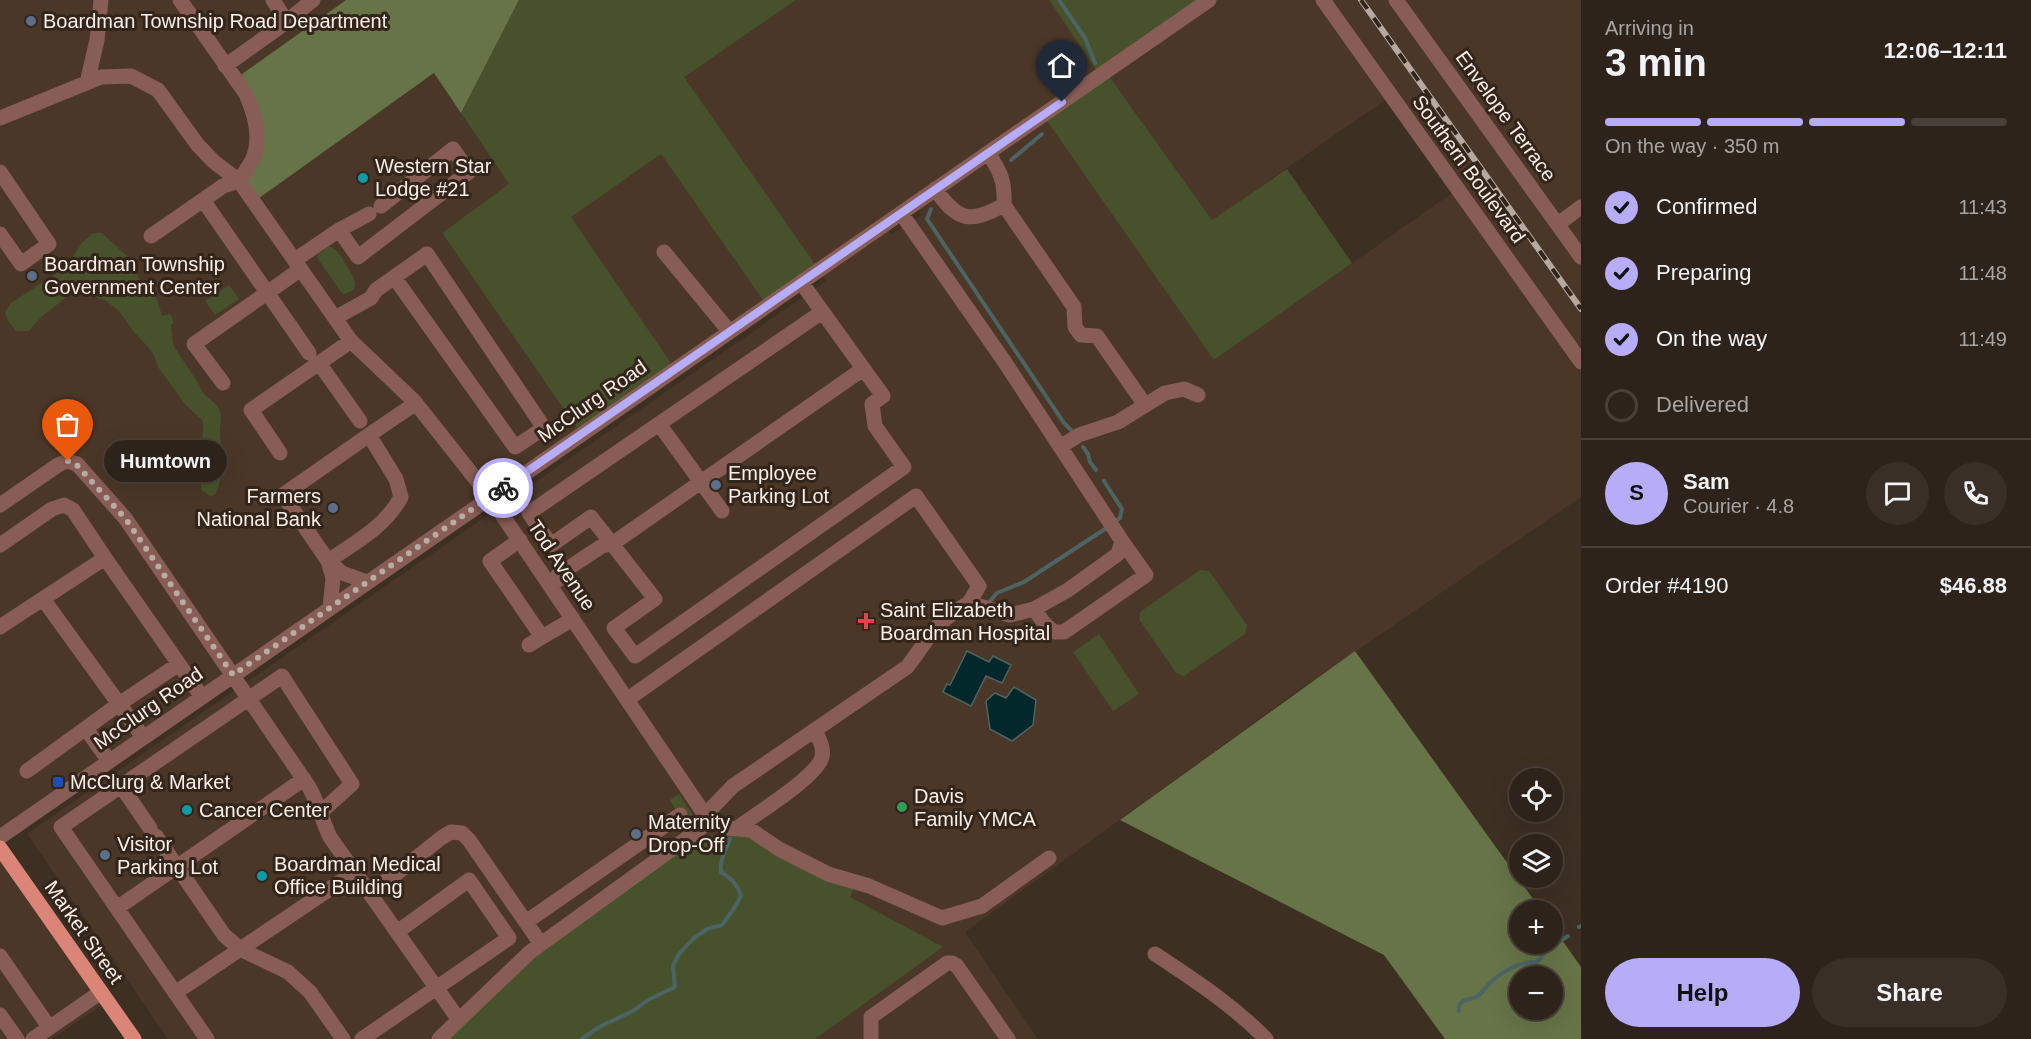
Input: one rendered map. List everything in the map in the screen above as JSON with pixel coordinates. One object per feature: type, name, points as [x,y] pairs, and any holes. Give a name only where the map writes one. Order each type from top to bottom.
[{"type":"main road","name":"Market Street","points":[[0,848],[134,1039]]},
{"type":"street","points":[[87,83],[97,40],[101,0]]},
{"type":"street","points":[[151,236],[223,186],[239,181],[254,157],[256,147],[256,128],[252,107],[246,94],[180,0]]},
{"type":"street","points":[[273,0],[283,16],[281,26]]},
{"type":"street","points":[[225,66],[313,0]]},
{"type":"street","name":"McClurg Road","points":[[0,837],[1209,0]]},
{"type":"street","name":"Southern Boulevard","points":[[1323,0],[1581,362]]},
{"type":"street","name":"Envelope Terrace","points":[[1396,0],[1581,257]]},
{"type":"street","name":"Tod Avenue","points":[[0,118],[101,77],[131,76],[158,90],[197,144],[213,161],[239,181],[351,341],[416,403],[490,497],[554,583],[573,619],[705,815]]},
{"type":"street","points":[[223,383],[194,344],[267,293],[339,230],[375,210],[453,150],[469,172],[358,257],[339,230]]},
{"type":"street","points":[[988,153],[1000,171],[1004,205],[1074,307],[1076,327],[1081,335],[1097,336],[1145,405]]},
{"type":"street","points":[[0,172],[49,244],[21,264],[0,234]]},
{"type":"street","points":[[935,189],[948,208],[959,216],[969,219],[986,215],[1004,205]]},
{"type":"street","points":[[203,200],[360,421]]},
{"type":"street","points":[[1558,224],[1581,207]]},
{"type":"street","points":[[901,213],[997,351],[1146,575],[1065,633],[1054,633],[1035,609]]},
{"type":"street","points":[[664,252],[729,331]]},
{"type":"street","points":[[335,318],[349,309],[354,298],[368,290],[376,290],[394,277],[427,254],[544,428],[515,447],[394,277]]},
{"type":"street","points":[[801,282],[883,396],[872,404],[875,426],[904,466],[635,656],[614,628],[655,599],[591,517],[551,545],[529,513],[822,312]]},
{"type":"street","points":[[280,453],[251,410],[314,358],[351,341]]},
{"type":"street","points":[[554,583],[564,582],[607,555],[612,544],[863,369]]},
{"type":"street","points":[[1060,447],[1079,435],[1118,423],[1165,393],[1184,388],[1198,395]]},
{"type":"street","points":[[367,582],[342,573],[328,561],[283,495],[416,403]]},
{"type":"street","points":[[659,424],[722,511]]},
{"type":"street","points":[[328,561],[364,537],[393,512],[401,497],[396,479],[369,435]]},
{"type":"street","points":[[0,505],[58,465],[68,461],[76,464],[125,518],[304,779],[319,804],[320,813],[330,837],[459,1020]]},
{"type":"street","points":[[439,1039],[541,944],[701,828],[705,815],[734,786],[907,667],[921,650],[932,631],[969,603],[979,586],[916,496],[628,699]]},
{"type":"street","points":[[0,545],[52,508],[64,505],[73,510],[202,697]]},
{"type":"street","points":[[969,603],[1010,615],[1035,609],[1068,590],[1118,554],[1119,536]]},
{"type":"street","points":[[520,540],[490,561],[536,641],[573,619]]},
{"type":"street","points":[[0,627],[105,558]]},
{"type":"street","points":[[328,561],[333,578],[330,608]]},
{"type":"street","points":[[43,599],[143,738]]},
{"type":"street","points":[[27,771],[119,704],[179,664]]},
{"type":"street","points":[[207,1039],[61,827],[282,676],[352,784],[320,813]]},
{"type":"street","points":[[86,729],[109,761]]},
{"type":"street","points":[[736,829],[794,787],[817,767],[822,757],[822,745],[815,731]]},
{"type":"street","points":[[117,908],[304,779]]},
{"type":"street","points":[[121,786],[224,935],[242,950],[288,972],[310,992],[343,1039]]},
{"type":"street","points":[[526,922],[680,815]]},
{"type":"street","points":[[705,815],[725,828],[751,830],[779,849],[828,874],[869,886],[942,918],[982,906],[1049,858]]},
{"type":"street","points":[[369,892],[396,874],[441,838],[451,832],[462,833],[541,944]]},
{"type":"street","points":[[602,869],[616,889]]},
{"type":"street","points":[[176,993],[355,872]]},
{"type":"street","points":[[362,1039],[509,938],[469,880],[397,932]]},
{"type":"street","points":[[1155,954],[1213,993],[1266,1039]]},
{"type":"street","points":[[0,956],[49,1027]]},
{"type":"street","points":[[870,1039],[871,1017],[947,963],[957,966],[1008,1039]]},
{"type":"street","points":[[33,1039],[101,992]]},
{"type":"street","points":[[0,1015],[17,1039]]},
{"type":"shaded area","points":[[0,0],[346,0],[235,79],[252,107],[255,200],[435,73],[510,184],[442,233],[581,434],[0,837]]},
{"type":"shaded area","name":"Saint Elizabeth Boardman Hospital","points":[[796,0],[1581,0],[1581,497],[1299,690],[965,932],[1038,1039],[168,1039],[27,834],[826,281],[683,77]],"holes":[[[1106,72],[1212,220],[1391,96],[1458,189],[1214,360]],[[915,204],[922,215],[892,234],[886,223]]]},
{"type":"shaded area","points":[[661,154],[767,306],[675,369],[570,217]]},
{"type":"shaded area","points":[[0,848],[108,1001],[52,1039],[0,1039]]},
{"type":"green space","points":[[346,0],[519,0],[461,113],[434,73],[255,201],[239,181],[256,147],[235,79]]},
{"type":"green space","points":[[519,0],[796,0],[684,77],[819,270],[767,306],[661,154],[571,217],[675,369],[581,434],[442,233],[509,184],[461,113]]},
{"type":"green space","points":[[1049,0],[1209,0],[1106,72],[1212,220],[1287,169],[1352,263],[1214,360],[1043,115],[1100,75]]},
{"type":"green space","points":[[93,233],[102,233],[129,258],[141,283],[149,294],[157,299],[162,316],[170,314],[174,322],[171,325],[173,345],[203,393],[220,411],[221,471],[215,495],[210,496],[201,490],[203,421],[185,404],[158,367],[154,355],[119,311],[105,300],[73,291],[29,331],[16,331],[8,321],[5,312],[11,303],[65,268],[82,243]]},
{"type":"green space","points":[[329,246],[338,252],[353,276],[355,287],[344,294],[318,259],[317,255]]},
{"type":"green space","points":[[229,285],[239,299],[215,315],[205,301]]},
{"type":"green space","points":[[1200,570],[1209,571],[1247,625],[1245,634],[1184,676],[1176,673],[1139,619],[1140,612]]},
{"type":"green space","points":[[1099,634],[1139,694],[1113,711],[1073,652]]},
{"type":"green space","points":[[1355,651],[1509,865],[1509,888],[1525,888],[1534,900],[1509,900],[1509,954],[1563,954],[1563,941],[1581,967],[1581,1039],[1445,1039],[1384,955],[1120,820]]},
{"type":"green space","points":[[679,794],[695,819],[688,829],[670,800]]},
{"type":"green space","points":[[716,834],[746,834],[854,888],[850,897],[943,947],[815,1039],[449,1039],[501,988],[560,936],[701,837]]},
{"type":"water","points":[[967,651],[989,662],[993,656],[1011,665],[1002,683],[986,676],[971,706],[943,692],[947,684],[950,685]]},
{"type":"water","points":[[1014,687],[1036,700],[1033,725],[1012,741],[990,729],[986,701],[995,693],[1006,698]]},
{"type":"waterway","points":[[1059,0],[1085,38],[1095,63]]},
{"type":"waterway","points":[[1011,160],[1042,134]]},
{"type":"waterway","points":[[931,209],[927,219],[1064,423],[1071,430]]},
{"type":"waterway","points":[[1083,447],[1096,470]]},
{"type":"waterway","points":[[1104,481],[1122,509],[1120,518],[1114,522]]},
{"type":"waterway","points":[[990,601],[997,593],[1024,582],[1108,527]]},
{"type":"waterway","points":[[582,1039],[599,1027],[675,987],[673,966],[679,954],[694,938],[707,929],[722,925],[741,895],[733,881],[721,872],[722,860],[730,839]]},
{"type":"waterway","points":[[1459,1011],[1459,1006],[1463,1001],[1478,996],[1501,974],[1512,967],[1537,962],[1548,949],[1568,936]]},
{"type":"railway","points":[[1361,0],[1581,309]]},
{"type":"way so far","points":[[68,461],[76,464],[125,518],[233,675],[503,488]]},
{"type":"place","name":"Boardman Township Road Department","points":[[31,21]]},
{"type":"place","name":"Western Star Lodge #21","points":[[363,178]]},
{"type":"place","name":"Boardman Township Government Center","points":[[32,276]]},
{"type":"place","name":"Humtown","points":[[68,461]]},
{"type":"place","name":"Employee Parking Lot","points":[[716,485]]},
{"type":"place","name":"Farmers National Bank","points":[[333,508]]},
{"type":"place","name":"Saint Elizabeth Boardman Hospital","points":[[866,621]]},
{"type":"place","name":"McClurg & Market","points":[[58,782]]},
{"type":"place","name":"Davis Family YMCA","points":[[902,807]]},
{"type":"place","name":"Cancer Center","points":[[187,810]]},
{"type":"place","name":"Maternity Drop-Off","points":[[636,834]]},
{"type":"place","name":"Visitor Parking Lot","points":[[105,855]]},
{"type":"place","name":"Boardman Medical Office Building","points":[[262,876]]},
{"type":"route","points":[[503,488],[1062,102]]}]
